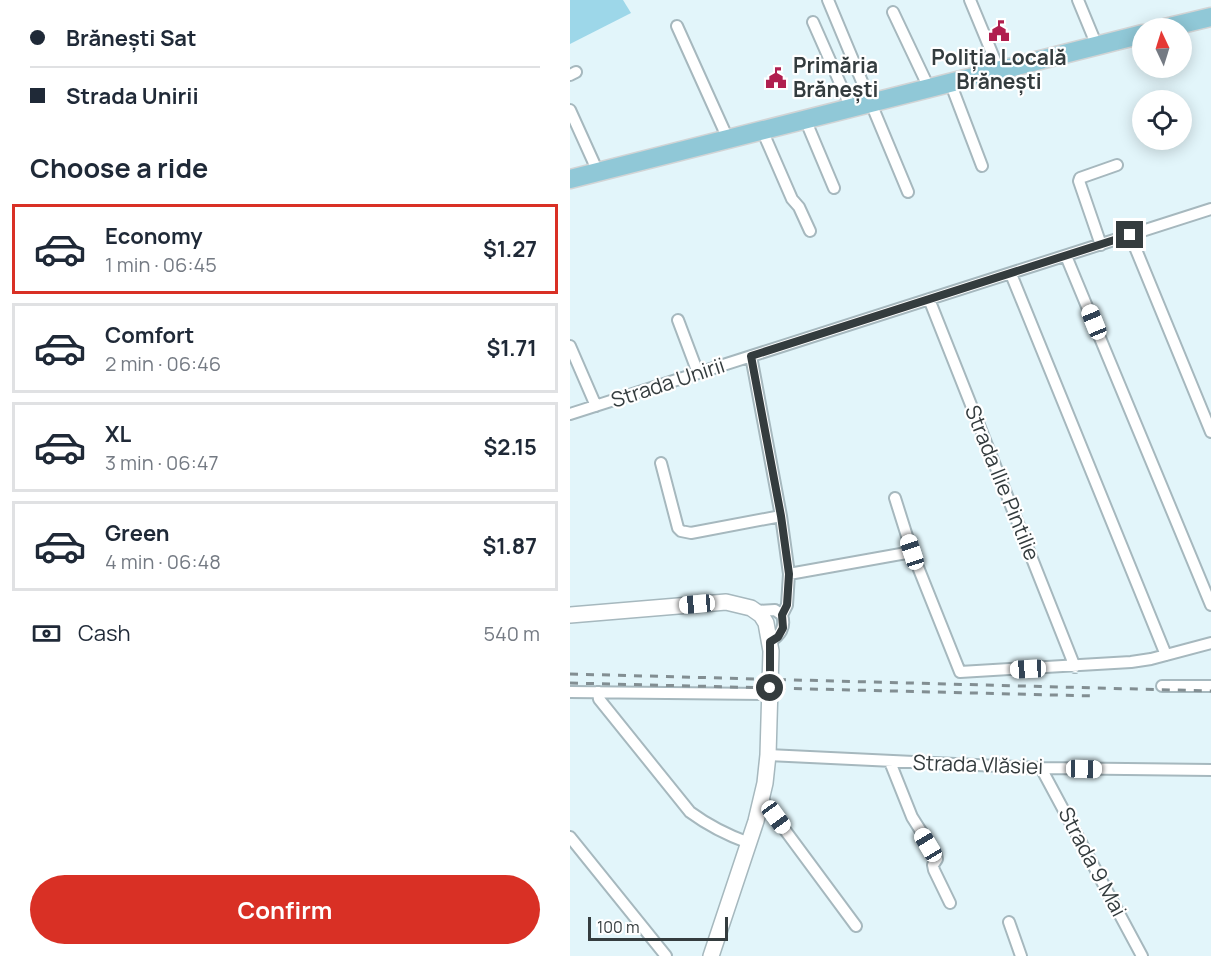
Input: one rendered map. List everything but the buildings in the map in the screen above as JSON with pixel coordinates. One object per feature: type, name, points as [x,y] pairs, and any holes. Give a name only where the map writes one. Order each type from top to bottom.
[{"type":"main road","points":[[1192,22],[1211,17]]},
{"type":"main road","points":[[570,179],[1132,37]]},
{"type":"main road","points":[[570,615],[718,602],[742,605],[757,611],[766,623],[770,642],[770,694],[768,755],[762,799],[750,843],[711,956]]},
{"type":"street","points":[[828,0],[908,192]]},
{"type":"street","points":[[970,0],[999,70]]},
{"type":"street","points":[[1078,0],[1097,46]]},
{"type":"street","points":[[893,12],[929,88]]},
{"type":"street","points":[[813,22],[851,108]]},
{"type":"street","points":[[677,26],[728,139]]},
{"type":"street","points":[[950,82],[982,166]]},
{"type":"street","points":[[570,110],[598,172]]},
{"type":"street","points":[[806,120],[834,188]]},
{"type":"street","points":[[762,130],[792,199],[810,231]]},
{"type":"street","points":[[1101,245],[1079,181],[1080,178],[1117,165]]},
{"type":"street","name":"Strada Unirii","points":[[570,414],[1211,209]]},
{"type":"street","points":[[1130,235],[1211,432]]},
{"type":"street","points":[[1066,256],[1211,605]]},
{"type":"street","points":[[1011,274],[1166,655]]},
{"type":"street","name":"Strada Ilie Pintilie","points":[[929,299],[1075,667]]},
{"type":"street","points":[[678,320],[698,373]]},
{"type":"street","points":[[570,346],[596,406]]},
{"type":"street","points":[[751,356],[781,516],[789,574],[787,605],[782,615]]},
{"type":"street","points":[[661,463],[678,528],[681,531],[691,533],[781,516]]},
{"type":"street","points":[[895,498],[912,552],[960,672],[1131,662],[1211,643]]},
{"type":"street","points":[[789,574],[912,552]]},
{"type":"street","points":[[757,611],[775,610],[782,615],[784,621],[782,632],[770,642]]},
{"type":"street","points":[[1162,686],[1211,686]]},
{"type":"street","points":[[570,692],[770,694]]},
{"type":"street","points":[[598,692],[599,699],[690,812],[706,825],[723,834],[750,843]]},
{"type":"street","name":"Strada Vlăsiei","points":[[768,755],[1041,768],[1211,770]]},
{"type":"street","name":"Strada Vlăsiei","points":[[890,762],[912,817],[936,855],[934,870],[950,903]]},
{"type":"street","name":"Strada 9 Mai","points":[[1041,768],[1142,956]]},
{"type":"street","points":[[762,799],[856,926]]},
{"type":"street","points":[[570,837],[660,955]]},
{"type":"street","points":[[1009,922],[1021,956]]},
{"type":"shaded area","points":[[570,0],[623,0],[631,13],[570,44]]},
{"type":"railway","points":[[570,674],[1211,691]]},
{"type":"railway","points":[[570,683],[1095,696]]},
{"type":"place","name":"Poliția Locală Brănești","points":[[999,31]]},
{"type":"place","name":"Primăria Brănești","points":[[776,78]]},
{"type":"route","points":[[770,688],[770,642],[782,632],[784,621],[782,615],[787,605],[789,574],[781,516],[751,356],[1130,235]]}]
